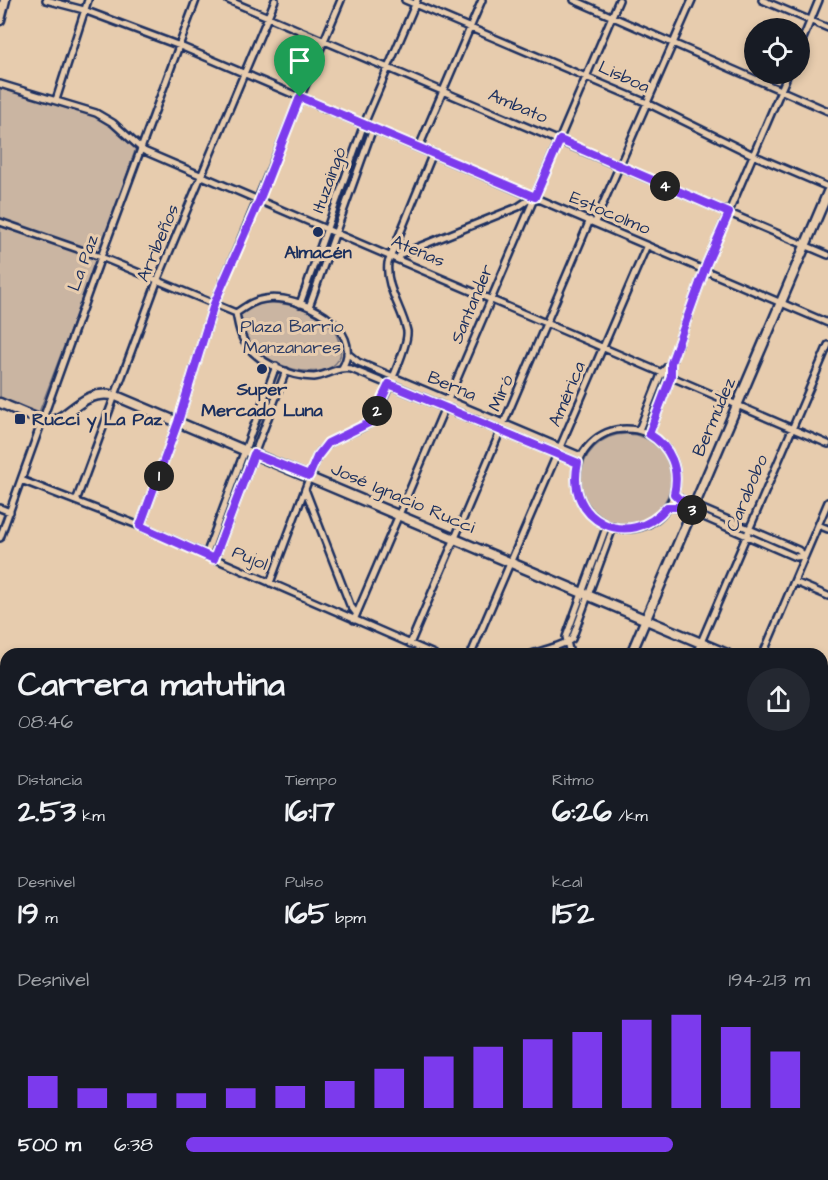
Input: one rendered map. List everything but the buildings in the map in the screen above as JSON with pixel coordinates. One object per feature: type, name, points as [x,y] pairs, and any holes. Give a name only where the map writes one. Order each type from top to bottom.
[{"type":"street","points":[[0,20],[5,0]]},
{"type":"street","name":"Estocolmo","points":[[46,0],[84,10],[180,46],[828,322]]},
{"type":"street","points":[[56,100],[88,0]]},
{"type":"street","name":"La Paz","points":[[0,538],[196,0]]},
{"type":"street","name":"Ambato","points":[[228,0],[828,255]]},
{"type":"street","name":"Arribeños","points":[[76,501],[158,279],[275,0]]},
{"type":"street","points":[[140,526],[178,422],[214,304],[259,201],[341,0]]},
{"type":"street","name":"Lisboa","points":[[405,0],[416,2],[470,28],[647,103],[828,187]]},
{"type":"street","points":[[419,147],[483,0]]},
{"type":"street","points":[[574,0],[828,111]]},
{"type":"street","name":"Santander","points":[[354,620],[619,0]]},
{"type":"street","name":"Miró","points":[[410,644],[547,324],[620,166],[692,0]]},
{"type":"street","points":[[762,0],[803,18]]},
{"type":"street","points":[[819,0],[810,21],[828,28]]},
{"type":"street","name":"Ituzaingó","points":[[300,304],[364,124],[416,2]]},
{"type":"street","name":"Atenas","points":[[0,84],[104,117],[142,149],[202,177],[828,444]]},
{"type":"street","points":[[649,434],[671,376],[671,363],[706,270],[784,84]]},
{"type":"street","name":"Ituzaingó","points":[[309,307],[373,128]]},
{"type":"street","points":[[270,583],[317,457],[328,443],[371,422],[406,345],[407,334],[388,275],[388,263],[433,153]]},
{"type":"street","name":"Bermúdez","points":[[634,648],[828,192]]},
{"type":"street","points":[[397,259],[401,254],[519,206],[535,197]]},
{"type":"street","points":[[519,206],[528,212]]},
{"type":"street","points":[[0,222],[101,257],[236,313],[263,299],[279,299],[309,307],[336,325],[343,337],[347,353],[342,368],[313,377],[276,366],[257,356],[244,342],[236,313]]},
{"type":"street","name":"América","points":[[474,648],[646,245]]},
{"type":"street","name":"Carabobo","points":[[698,648],[828,345]]},
{"type":"street","name":"Berna","points":[[347,353],[358,362],[581,456]]},
{"type":"street","points":[[639,430],[662,372],[671,363]]},
{"type":"street","points":[[206,555],[276,366]]},
{"type":"street","name":"Berna","points":[[342,368],[389,384],[578,463]]},
{"type":"street","points":[[214,559],[286,370]]},
{"type":"street","name":"José Ignacio Rucci","points":[[42,420],[55,420],[76,404],[91,397],[105,394],[116,396],[712,648]]},
{"type":"street","points":[[0,403],[42,420]]},
{"type":"street","points":[[624,429],[639,430],[649,434],[666,449],[674,463],[676,478],[674,494],[667,507],[657,518],[629,529],[614,528],[594,518],[580,500],[576,478],[581,456],[590,444],[602,435],[624,429]]},
{"type":"street","name":"Pujol","points":[[21,480],[140,526],[420,648]]},
{"type":"street","points":[[305,489],[350,605],[356,613]]},
{"type":"street","points":[[674,494],[693,508],[747,536],[795,557],[805,556]]},
{"type":"street","points":[[766,648],[828,502]]},
{"type":"street","points":[[667,507],[693,508],[750,529],[798,550],[805,556]]},
{"type":"street","points":[[0,508],[10,512]]},
{"type":"street","points":[[547,648],[572,639],[607,525]]},
{"type":"street","points":[[818,525],[828,529]]},
{"type":"street","points":[[584,594],[614,528]]},
{"type":"street","points":[[795,582],[828,596]]},
{"type":"street","points":[[566,643],[568,648]]},
{"type":"green space","points":[[0,88],[97,116],[136,148],[101,253],[0,219]]},
{"type":"green space","points":[[0,226],[94,257],[96,262],[38,415],[0,400]]},
{"type":"green space","name":"Plaza Barrio Manzanares","points":[[261,302],[297,307],[320,317],[336,334],[340,346],[338,361],[328,369],[305,371],[280,365],[259,353],[247,340],[239,317],[241,313]]},
{"type":"green space","points":[[278,369],[283,372],[254,449],[248,446]]},
{"type":"green space","points":[[626,434],[643,437],[658,447],[668,462],[671,479],[668,496],[658,511],[643,521],[626,524],[609,521],[594,511],[584,496],[581,479],[584,462],[594,447],[609,437]]},
{"type":"green space","points":[[246,454],[250,455],[213,555],[209,554]]},
{"type":"place","name":"Almacén","points":[[318,232]]},
{"type":"place","name":"Super Mercado Luna","points":[[262,369]]},
{"type":"place","name":"Rucci y La Paz","points":[[20,419]]},
{"type":"route","points":[[300,97],[535,197],[560,140],[729,213],[707,263],[671,363],[671,376],[649,434],[661,443],[674,463],[676,486],[674,494],[679,499],[695,505],[692,512],[678,507],[667,507],[657,518],[637,528],[610,527],[594,518],[580,500],[576,486],[578,463],[389,384],[371,422],[342,435],[322,448],[309,476],[254,454],[214,559],[140,526],[178,422],[214,304],[259,201],[300,97]]}]
